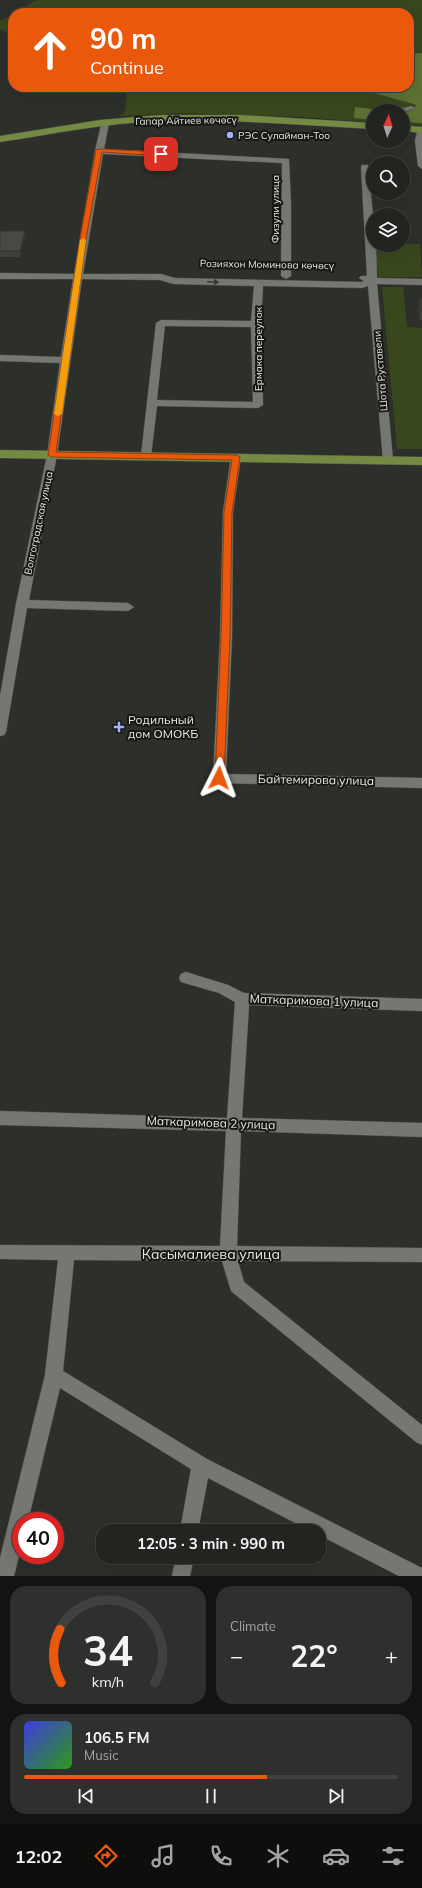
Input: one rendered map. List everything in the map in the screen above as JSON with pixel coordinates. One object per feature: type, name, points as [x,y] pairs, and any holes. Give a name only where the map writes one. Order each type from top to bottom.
[{"type":"main road","name":"Гапар Айтиев көчөсү","points":[[0,139],[105,123],[177,118],[290,121],[366,126]]},
{"type":"main road","points":[[410,128],[421,129]]},
{"type":"main road","points":[[0,454],[422,461]]},
{"type":"street","points":[[410,107],[422,111]]},
{"type":"street","name":"Волгоградская улица","points":[[0,732],[22,604],[52,455],[84,233],[105,123]]},
{"type":"street","points":[[421,129],[419,141],[422,166]]},
{"type":"street","name":"Физули улица","points":[[99,150],[286,161],[286,276]]},
{"type":"street","name":"Шота Руставели","points":[[365,167],[371,242],[372,281],[388,460]]},
{"type":"street","name":"Розияхон Моминова көчөсү","points":[[161,278],[174,273],[360,277],[372,281],[422,282]]},
{"type":"street","name":"Розияхон Моминова көчөсү","points":[[0,276],[161,278],[174,281],[362,285],[372,281]]},
{"type":"street","name":"Ермака переулок","points":[[152,403],[258,405],[256,324],[259,283]]},
{"type":"street","points":[[146,456],[162,323],[256,324]]},
{"type":"street","points":[[0,358],[66,360]]},
{"type":"street","name":"Байтемирова улица","points":[[236,457],[228,512],[224,673],[219,778],[422,783]]},
{"type":"street","points":[[22,604],[128,607]]},
{"type":"street","name":"Маткаримова 1 улица","points":[[186,978],[222,989],[242,999],[422,1004]]},
{"type":"street","points":[[242,999],[228,1254],[237,1286],[422,1436]]},
{"type":"street","name":"Маткаримова 2 улица","points":[[0,1118],[234,1123],[422,1130]]},
{"type":"street","name":"Касымалиева улица","points":[[0,1252],[422,1255]]},
{"type":"street","points":[[5,1576],[54,1375],[67,1252]]},
{"type":"street","points":[[54,1375],[201,1465],[419,1576]]},
{"type":"street","points":[[190,1524],[201,1465]]},
{"type":"street","points":[[181,1576],[184,1564]]},
{"type":"green space","points":[[36,0],[422,0],[422,125],[410,124],[410,104],[366,104],[366,122],[300,117],[181,113],[120,116],[125,112],[127,94],[120,92],[414,92],[414,8],[23,8]]},
{"type":"green space","points":[[8,17],[8,33],[0,29],[0,21]]},
{"type":"green space","points":[[422,53],[422,123],[410,122],[410,110],[417,105],[371,92],[414,92],[414,54]]},
{"type":"green space","points":[[355,107],[366,108],[366,119],[354,118]]},
{"type":"green space","points":[[410,244],[420,244],[422,277],[378,277],[376,252],[410,252]]},
{"type":"green space","points":[[382,287],[403,287],[407,327],[422,328],[422,449],[397,449]]},
{"type":"building","points":[[0,231],[25,231],[20,251],[0,251]]},
{"type":"building","points":[[420,298],[422,298],[422,311],[421,311]]},
{"type":"slow traffic","points":[[58,414],[83,240]]},
{"type":"place","name":"РЭС Сулайман-Тоо","points":[[230,135]]},
{"type":"place","name":"Родильный дом ОМОКБ","points":[[119,727]]},
{"type":"route","points":[[161,154],[99,150],[84,233],[52,455],[236,457],[228,512],[226,638],[219,778]]}]
